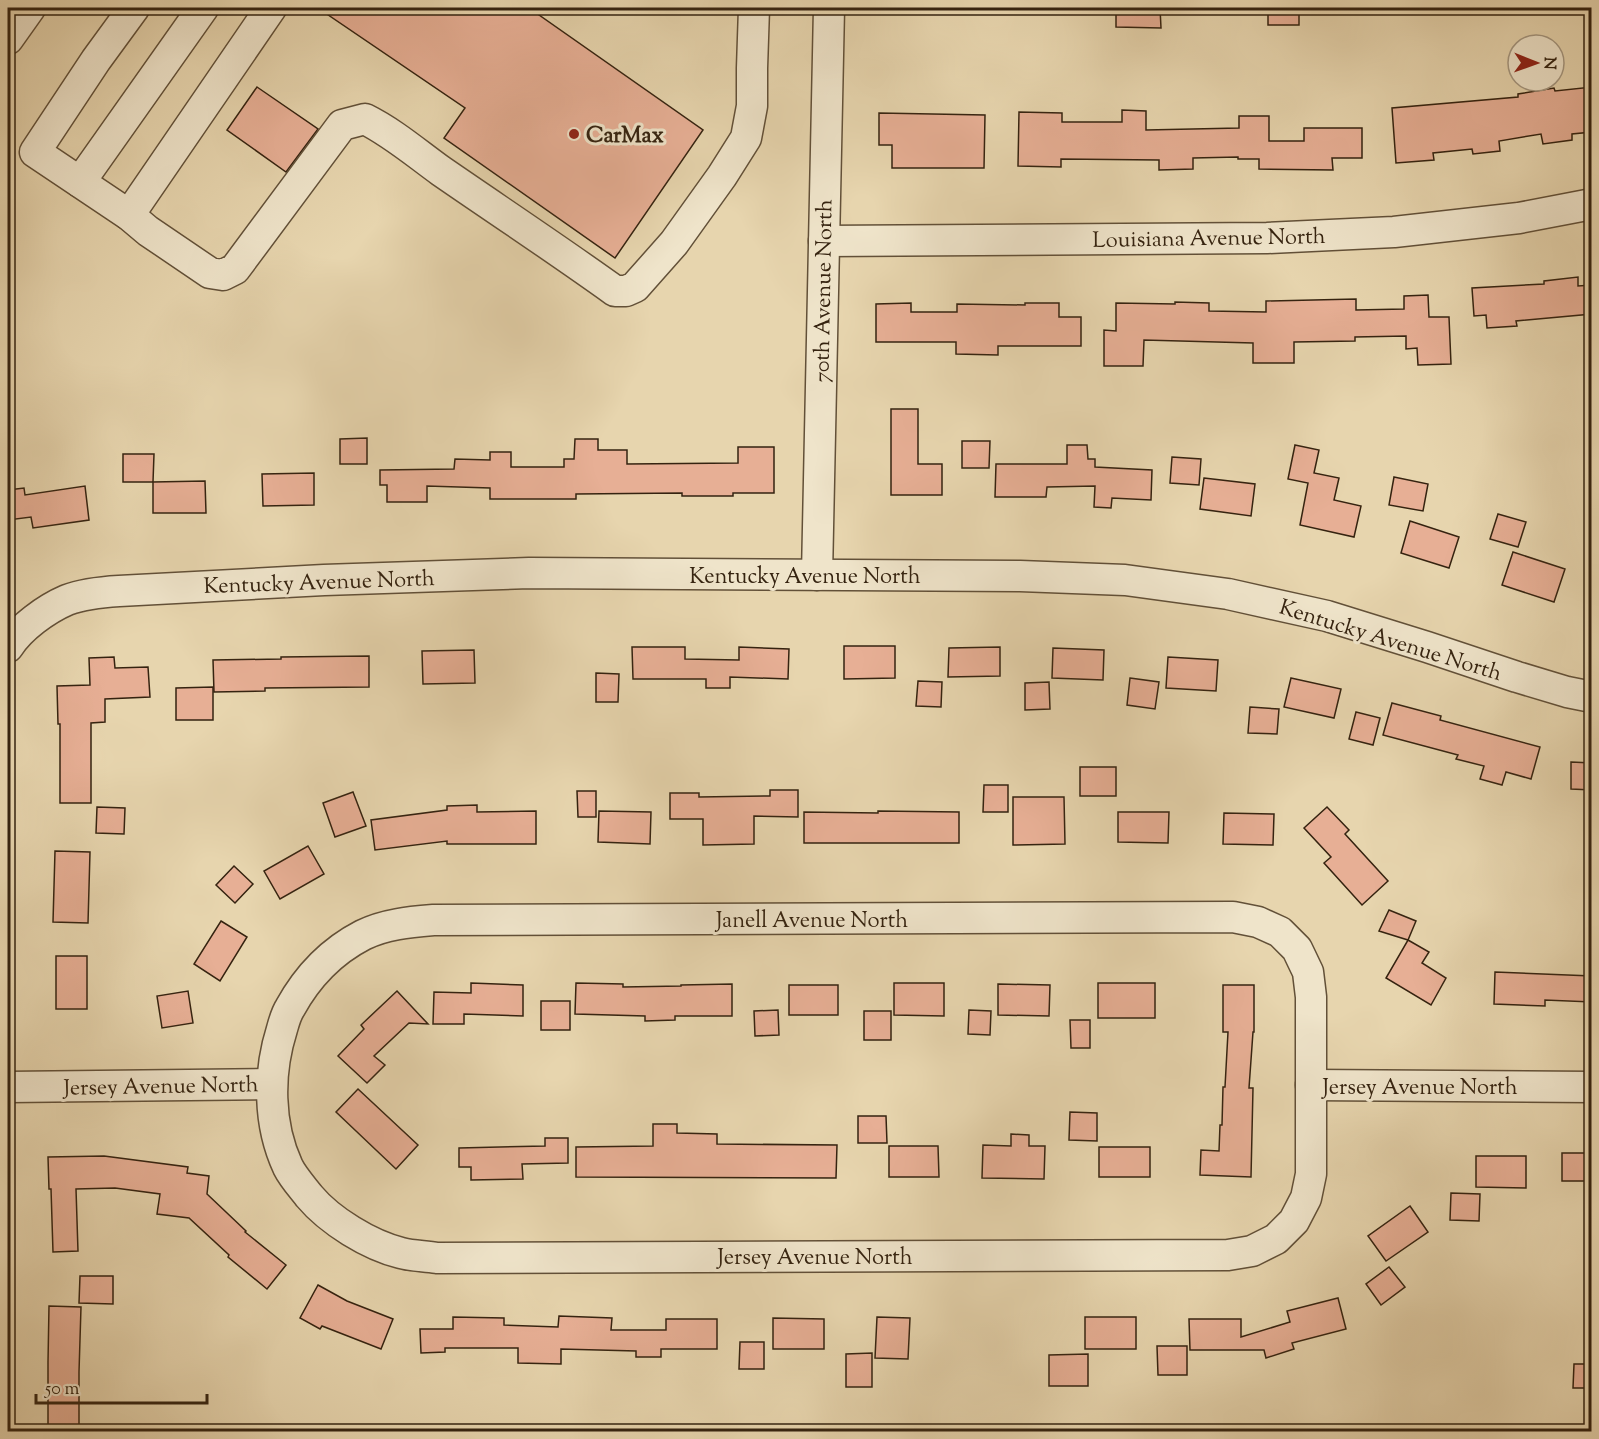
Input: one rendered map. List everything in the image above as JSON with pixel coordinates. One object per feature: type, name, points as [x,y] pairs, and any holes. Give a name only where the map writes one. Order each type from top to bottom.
[{"type":"street","points":[[8,39],[30,8]]},
{"type":"street","points":[[134,8],[96,60],[35,152],[129,214],[148,231],[210,273],[223,275],[235,269],[342,125],[365,119],[380,126],[615,291],[626,291],[635,287],[674,243],[746,138],[752,106],[754,8]]},
{"type":"street","points":[[80,182],[203,8]]},
{"type":"street","points":[[129,214],[271,8]]},
{"type":"street","name":"70th Avenue North","points":[[816,575],[829,8]]},
{"type":"street","name":"Louisiana Avenue North","points":[[824,241],[1302,237],[1394,232],[1519,218],[1592,204]]},
{"type":"street","name":"Kentucky Avenue North","points":[[11,642],[40,616],[67,600],[98,592],[324,580],[529,573],[1020,576],[1125,580],[1228,594],[1328,616],[1516,677],[1592,697]]},
{"type":"street","name":"Janell Avenue North","points":[[271,1084],[276,1047],[288,1010],[308,979],[333,955],[364,935],[399,923],[434,920],[1233,917],[1258,922],[1280,932],[1297,949],[1308,972],[1311,997],[1311,1085]]},
{"type":"street","name":"Jersey Avenue North","points":[[8,1087],[271,1084],[279,1144],[289,1168],[310,1198],[337,1223],[368,1240],[401,1253],[437,1258],[1228,1255],[1252,1251],[1276,1239],[1294,1221],[1305,1198],[1311,1174],[1311,1085],[1592,1087]]},
{"type":"building","name":"CarMax","points":[[318,8],[529,8],[703,130],[615,258],[444,138],[465,108]]},
{"type":"building","points":[[1116,8],[1160,8],[1161,28],[1116,27]]},
{"type":"building","points":[[1268,8],[1299,8],[1299,25],[1268,25]]},
{"type":"building","points":[[257,87],[318,129],[286,172],[227,130]]},
{"type":"building","points":[[1592,87],[1592,132],[1572,134],[1572,140],[1543,144],[1541,134],[1499,141],[1500,151],[1473,154],[1472,149],[1433,153],[1434,160],[1396,163],[1392,108],[1518,97],[1518,94],[1524,93],[1566,93],[1566,90]]},
{"type":"building","points":[[1122,110],[1146,111],[1146,130],[1239,128],[1239,116],[1269,116],[1269,141],[1304,141],[1304,128],[1362,128],[1362,158],[1332,158],[1333,170],[1259,169],[1259,159],[1238,159],[1238,157],[1193,158],[1193,169],[1159,170],[1159,160],[1061,159],[1061,167],[1018,166],[1019,112],[1062,113],[1062,122],[1122,122]]},
{"type":"building","points":[[879,113],[985,115],[984,168],[892,168],[892,145],[879,145]]},
{"type":"building","points":[[1578,277],[1578,286],[1592,285],[1592,314],[1516,321],[1517,326],[1487,328],[1486,315],[1474,316],[1472,288],[1544,284],[1544,281]]},
{"type":"building","points":[[1428,295],[1429,317],[1449,317],[1451,364],[1418,365],[1417,348],[1406,349],[1406,336],[1355,337],[1355,341],[1294,342],[1294,363],[1253,363],[1253,343],[1144,340],[1143,366],[1104,366],[1104,330],[1116,331],[1116,303],[1209,303],[1209,311],[1266,312],[1266,301],[1356,299],[1356,310],[1404,309],[1404,296]]},
{"type":"building","points":[[911,303],[911,312],[957,312],[957,304],[1059,303],[1059,317],[1081,317],[1081,346],[998,346],[998,355],[956,354],[956,342],[876,342],[876,304]]},
{"type":"building","points":[[891,409],[918,409],[918,464],[942,464],[942,495],[891,495]]},
{"type":"building","points":[[367,438],[367,464],[340,464],[340,439]]},
{"type":"building","points":[[575,439],[598,439],[598,450],[627,450],[627,464],[738,463],[738,447],[774,447],[774,493],[733,493],[733,496],[682,496],[682,493],[576,494],[576,499],[490,499],[490,488],[427,486],[427,502],[387,502],[387,485],[380,485],[380,470],[454,469],[455,459],[490,460],[490,452],[511,452],[511,467],[564,467],[564,459],[574,459]]},
{"type":"building","points":[[962,441],[990,441],[989,468],[962,468]]},
{"type":"building","points":[[1067,445],[1087,445],[1088,459],[1095,459],[1095,467],[1152,470],[1151,500],[1112,498],[1111,508],[1094,507],[1095,486],[1047,487],[1046,497],[995,497],[996,464],[1067,464]]},
{"type":"building","points":[[1295,445],[1319,450],[1314,473],[1339,478],[1334,500],[1361,506],[1354,537],[1300,525],[1308,483],[1288,479]]},
{"type":"building","points":[[123,454],[154,454],[153,482],[123,482]]},
{"type":"building","points":[[1172,457],[1201,459],[1199,485],[1170,483]]},
{"type":"building","points":[[314,473],[314,505],[263,506],[262,474]]},
{"type":"building","points":[[1394,477],[1428,484],[1423,511],[1389,505]]},
{"type":"building","points":[[1204,478],[1255,484],[1251,516],[1200,509]]},
{"type":"building","points":[[205,481],[206,513],[153,513],[153,482]]},
{"type":"building","points":[[85,486],[89,520],[33,528],[31,517],[8,520],[8,490],[24,488],[25,495]]},
{"type":"building","points":[[1498,514],[1526,522],[1518,547],[1490,539]]},
{"type":"building","points":[[1410,521],[1459,537],[1449,568],[1401,553]]},
{"type":"building","points":[[1513,552],[1565,569],[1554,602],[1502,585]]},
{"type":"building","points":[[844,646],[895,646],[895,678],[844,679]]},
{"type":"building","points":[[632,647],[685,647],[685,659],[739,660],[739,647],[789,649],[788,679],[730,677],[730,688],[706,688],[706,679],[633,679]]},
{"type":"building","points":[[1000,647],[1000,676],[948,677],[949,648]]},
{"type":"building","points":[[1053,648],[1104,650],[1103,680],[1052,678]]},
{"type":"building","points":[[474,650],[475,683],[423,684],[422,651]]},
{"type":"building","points":[[369,656],[369,687],[265,688],[265,691],[214,692],[213,660]]},
{"type":"building","points":[[114,657],[115,668],[148,667],[150,697],[105,699],[105,722],[91,723],[91,803],[60,803],[60,724],[58,724],[57,686],[90,685],[89,658]]},
{"type":"building","points":[[1168,657],[1218,660],[1216,691],[1166,688]]},
{"type":"building","points":[[596,673],[619,674],[618,702],[596,702]]},
{"type":"building","points":[[1130,678],[1159,682],[1155,709],[1127,705]]},
{"type":"building","points":[[1291,678],[1341,689],[1334,718],[1284,707]]},
{"type":"building","points":[[918,681],[942,682],[941,707],[916,706]]},
{"type":"building","points":[[1049,682],[1050,709],[1025,710],[1025,683]]},
{"type":"building","points":[[213,687],[213,720],[176,720],[176,688]]},
{"type":"building","points":[[1392,703],[1441,716],[1440,720],[1540,747],[1531,779],[1506,772],[1502,785],[1480,779],[1484,766],[1456,759],[1458,755],[1383,735]]},
{"type":"building","points":[[1250,707],[1279,709],[1277,734],[1248,733]]},
{"type":"building","points":[[1356,712],[1380,718],[1373,745],[1349,739]]},
{"type":"building","points":[[1571,762],[1592,763],[1592,790],[1571,789]]},
{"type":"building","points":[[1080,767],[1116,767],[1116,796],[1080,796]]},
{"type":"building","points":[[984,785],[1008,785],[1008,812],[983,812]]},
{"type":"building","points":[[770,790],[798,790],[798,817],[754,816],[754,844],[703,845],[703,819],[670,819],[670,793],[699,793],[699,797],[770,796]]},
{"type":"building","points":[[577,791],[596,791],[596,817],[578,817]]},
{"type":"building","points":[[353,792],[366,826],[335,837],[323,803]]},
{"type":"building","points":[[1013,797],[1064,797],[1065,844],[1013,845]]},
{"type":"building","points":[[477,805],[477,812],[536,811],[536,844],[447,844],[447,841],[375,850],[371,820],[447,810],[447,806]]},
{"type":"building","points":[[97,807],[125,808],[124,834],[96,833]]},
{"type":"building","points":[[1327,807],[1349,830],[1345,834],[1388,881],[1362,905],[1324,863],[1331,857],[1304,828]]},
{"type":"building","points":[[599,811],[651,812],[650,844],[598,842]]},
{"type":"building","points":[[878,811],[959,812],[959,843],[804,843],[804,812],[878,813]]},
{"type":"building","points":[[1118,812],[1169,812],[1168,843],[1118,842]]},
{"type":"building","points":[[1224,813],[1274,814],[1273,845],[1223,844]]},
{"type":"building","points":[[308,846],[324,874],[280,899],[264,871]]},
{"type":"building","points":[[55,851],[90,852],[88,923],[53,922]]},
{"type":"building","points":[[234,866],[253,884],[235,903],[216,885]]},
{"type":"building","points":[[1389,910],[1416,921],[1408,940],[1379,931]]},
{"type":"building","points":[[221,921],[247,937],[220,981],[194,964]]},
{"type":"building","points":[[1408,940],[1429,952],[1422,963],[1446,978],[1431,1005],[1386,978]]},
{"type":"building","points":[[56,956],[87,956],[87,1009],[56,1009]]},
{"type":"building","points":[[1495,972],[1592,976],[1592,1002],[1545,1000],[1545,1006],[1494,1004]]},
{"type":"building","points":[[471,983],[523,985],[523,1016],[464,1014],[464,1024],[433,1024],[434,992],[471,993]]},
{"type":"building","points":[[576,983],[623,984],[623,987],[732,984],[732,1016],[675,1016],[675,1020],[645,1021],[645,1016],[575,1014]]},
{"type":"building","points":[[894,983],[944,983],[944,1016],[894,1015]]},
{"type":"building","points":[[1098,983],[1155,983],[1155,1018],[1098,1018]]},
{"type":"building","points":[[998,984],[1050,985],[1049,1016],[998,1015]]},
{"type":"building","points":[[789,985],[838,985],[838,1015],[789,1015]]},
{"type":"building","points":[[1223,985],[1254,985],[1254,1032],[1249,1088],[1253,1088],[1251,1177],[1200,1175],[1201,1150],[1219,1151],[1228,1032],[1223,1032]]},
{"type":"building","points":[[188,991],[193,1023],[162,1028],[157,996]]},
{"type":"building","points":[[397,991],[428,1024],[409,1023],[374,1056],[385,1065],[367,1083],[338,1056],[364,1029],[361,1025]]},
{"type":"building","points":[[541,1001],[570,1001],[570,1030],[541,1030]]},
{"type":"building","points":[[778,1010],[779,1035],[755,1036],[754,1011]]},
{"type":"building","points":[[969,1010],[991,1011],[990,1035],[968,1034]]},
{"type":"building","points":[[864,1011],[891,1011],[891,1040],[864,1040]]},
{"type":"building","points":[[1070,1020],[1090,1020],[1090,1048],[1071,1048]]},
{"type":"building","points":[[358,1089],[418,1145],[396,1169],[336,1112]]},
{"type":"building","points":[[1070,1112],[1097,1113],[1097,1141],[1069,1140]]},
{"type":"building","points":[[858,1116],[886,1116],[887,1143],[858,1143]]},
{"type":"building","points":[[653,1124],[677,1124],[677,1133],[717,1134],[717,1144],[837,1145],[836,1178],[576,1177],[576,1147],[653,1146]]},
{"type":"building","points":[[1011,1134],[1029,1135],[1029,1146],[1045,1146],[1044,1179],[982,1178],[983,1145],[1011,1146]]},
{"type":"building","points":[[545,1138],[568,1138],[568,1163],[522,1164],[523,1179],[471,1180],[471,1167],[459,1167],[459,1148],[545,1146]]},
{"type":"building","points":[[889,1146],[938,1146],[939,1177],[889,1177]]},
{"type":"building","points":[[1099,1147],[1150,1147],[1150,1177],[1099,1177]]},
{"type":"building","points":[[1562,1153],[1592,1153],[1592,1181],[1562,1181]]},
{"type":"building","points":[[104,1156],[188,1167],[187,1173],[209,1176],[207,1194],[245,1232],[286,1265],[267,1289],[228,1257],[229,1255],[189,1218],[157,1214],[160,1194],[115,1188],[76,1189],[78,1251],[53,1252],[48,1157]]},
{"type":"building","points":[[1476,1156],[1526,1156],[1526,1188],[1476,1187]]},
{"type":"building","points":[[1451,1193],[1480,1194],[1479,1221],[1450,1220]]},
{"type":"building","points":[[1410,1206],[1428,1232],[1386,1261],[1368,1236]]},
{"type":"building","points":[[1389,1267],[1405,1287],[1381,1305],[1366,1284]]},
{"type":"building","points":[[80,1276],[113,1276],[113,1304],[79,1303]]},
{"type":"building","points":[[318,1285],[347,1301],[393,1319],[381,1349],[322,1326],[320,1329],[300,1318]]},
{"type":"building","points":[[1338,1298],[1346,1329],[1292,1343],[1294,1349],[1266,1358],[1264,1350],[1190,1350],[1189,1319],[1241,1319],[1241,1337],[1290,1322],[1287,1311]]},
{"type":"building","points":[[49,1306],[81,1307],[79,1431],[48,1431]]},
{"type":"building","points":[[559,1316],[612,1318],[611,1330],[666,1330],[666,1319],[717,1319],[717,1349],[661,1349],[661,1357],[636,1357],[636,1351],[561,1349],[561,1364],[518,1363],[518,1348],[445,1348],[445,1352],[421,1353],[420,1329],[453,1329],[453,1317],[504,1318],[504,1325],[558,1327]]},
{"type":"building","points":[[877,1317],[910,1318],[908,1359],[875,1358]]},
{"type":"building","points":[[1085,1317],[1136,1317],[1136,1349],[1085,1349]]},
{"type":"building","points":[[773,1318],[824,1319],[824,1349],[773,1349]]},
{"type":"building","points":[[740,1342],[764,1342],[764,1369],[739,1369]]},
{"type":"building","points":[[1157,1346],[1187,1346],[1187,1375],[1158,1375]]},
{"type":"building","points":[[872,1353],[872,1387],[846,1387],[846,1354]]},
{"type":"building","points":[[1088,1354],[1088,1386],[1049,1386],[1049,1355]]},
{"type":"building","points":[[1574,1364],[1592,1364],[1592,1388],[1573,1388]]},
{"type":"place","name":"CarMax","points":[[574,134]]}]
